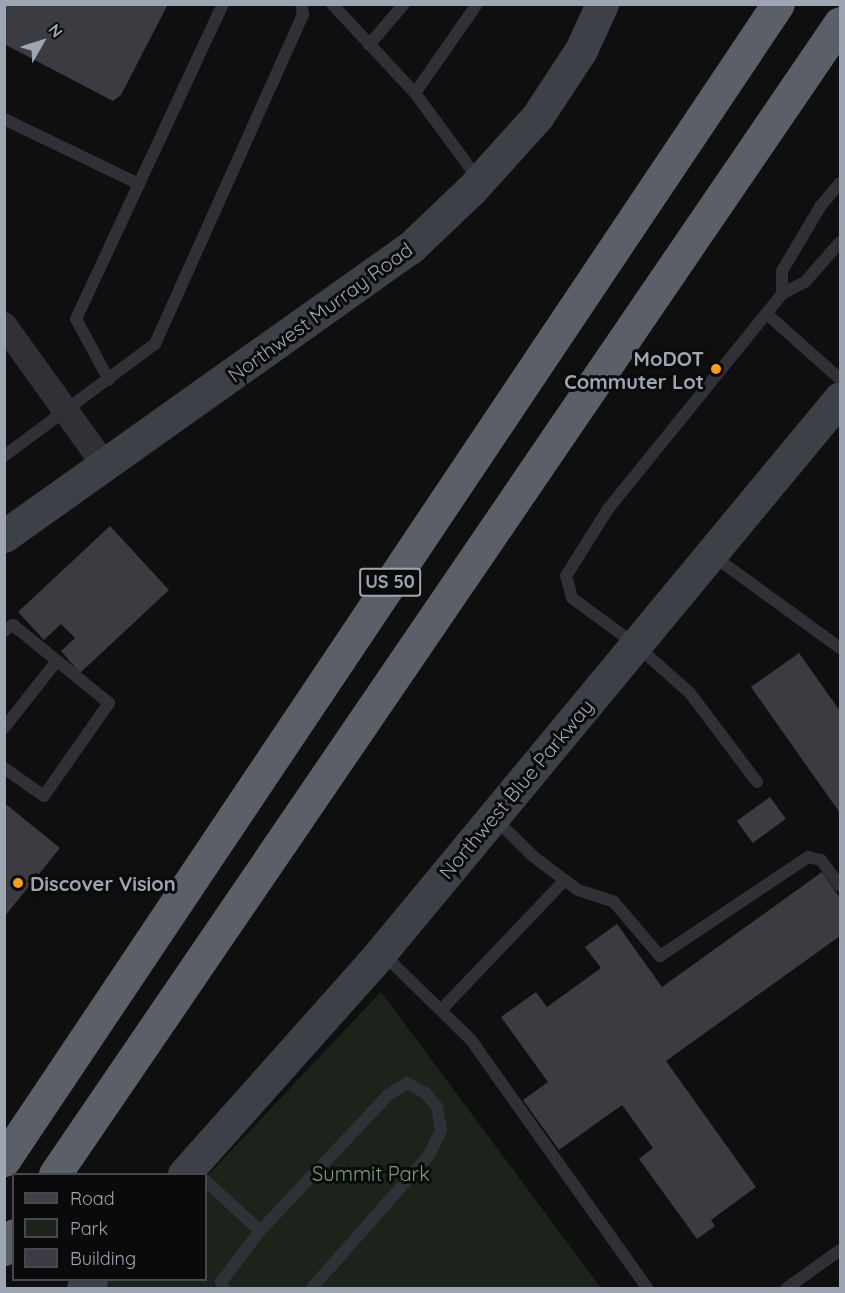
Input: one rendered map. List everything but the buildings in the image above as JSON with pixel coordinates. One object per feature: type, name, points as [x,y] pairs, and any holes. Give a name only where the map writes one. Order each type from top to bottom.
[{"type":"highway","points":[[752,40],[768,4]]},
{"type":"highway","name":"US 50","points":[[4,1160],[778,4]]},
{"type":"highway","name":"US 50","points":[[57,1173],[840,24]]},
{"type":"street","name":"Northwest Murray Road","points":[[4,536],[353,291],[410,248],[480,180],[537,117],[581,50],[602,4]]},
{"type":"street","points":[[4,325],[104,464]]},
{"type":"street","name":"Northwest Blue Parkway","points":[[196,1173],[840,398]]},
{"type":"lane","points":[[109,380],[76,319],[223,4]]},
{"type":"lane","points":[[4,456],[155,344],[303,14],[301,4]]},
{"type":"lane","points":[[332,4],[415,93],[480,180]]},
{"type":"lane","points":[[369,45],[404,4]]},
{"type":"lane","points":[[415,93],[477,4]]},
{"type":"lane","points":[[4,119],[139,184]]},
{"type":"lane","points":[[782,294],[782,271],[820,207],[840,183]]},
{"type":"lane","points":[[757,782],[690,693],[636,645],[572,598],[566,576],[608,509],[768,315],[782,294],[805,282],[840,242]]},
{"type":"lane","points":[[768,315],[840,379]]},
{"type":"lane","points":[[711,554],[840,648]]},
{"type":"lane","points":[[4,631],[13,625],[109,703],[44,796],[4,768]]},
{"type":"lane","points":[[4,728],[56,662]]},
{"type":"lane","points":[[493,817],[578,890],[614,902],[660,956],[808,857],[821,860],[840,886]]},
{"type":"lane","points":[[441,1009],[565,880]]},
{"type":"lane","points":[[381,952],[471,1040],[548,1154],[647,1288]]},
{"type":"lane","points":[[224,1288],[222,1282],[260,1232],[388,1095],[407,1083],[425,1093],[437,1107],[441,1130],[430,1154],[312,1288]]},
{"type":"lane","points":[[207,1185],[260,1232]]},
{"type":"lane","points":[[787,1288],[840,1250]]},
{"type":"green space","name":"Summit Park","points":[[381,992],[601,1288],[100,1288],[108,1281],[207,1281],[207,1176]]},
{"type":"place","name":"MoDOT Commuter Lot","points":[[716,369]]},
{"type":"place","name":"Discover Vision","points":[[18,883]]}]
